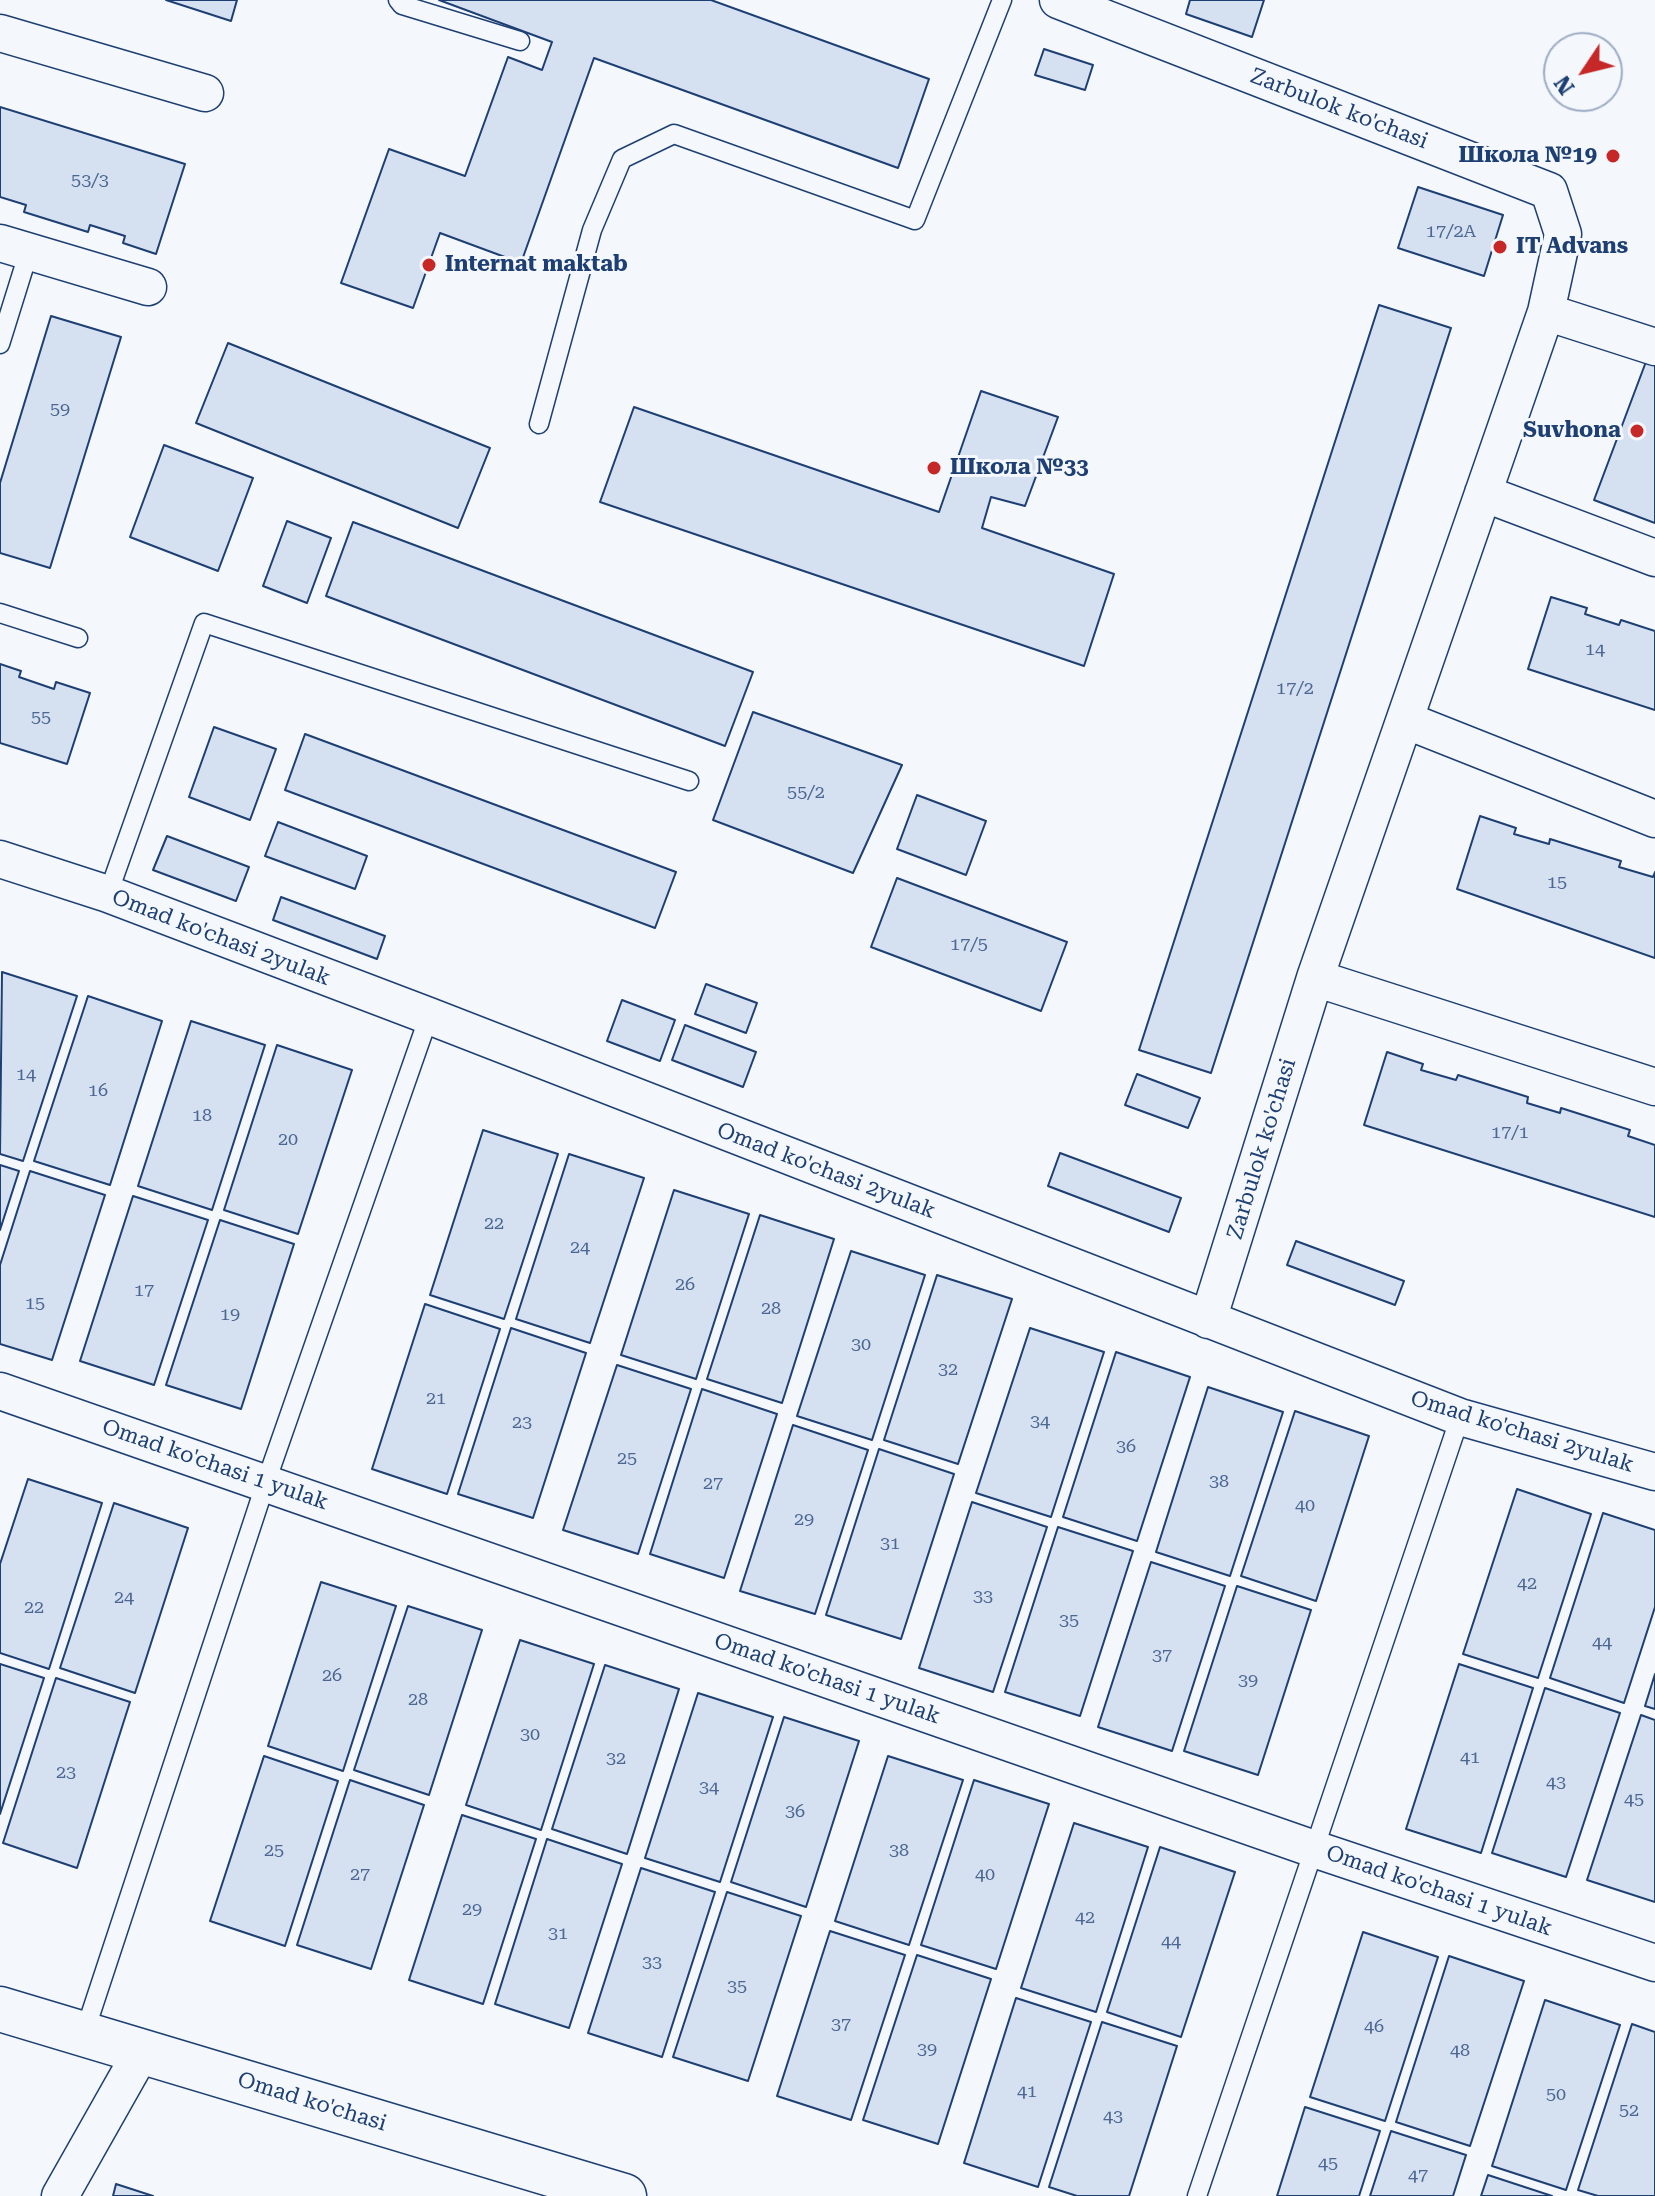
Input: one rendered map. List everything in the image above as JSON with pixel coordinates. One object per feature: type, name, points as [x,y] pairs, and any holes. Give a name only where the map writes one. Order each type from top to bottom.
[{"type":"street","name":"Zarbulok ko'chasi","points":[[1058,0],[1549,191],[1563,234],[1546,312],[1315,978],[1208,1320]]},
{"type":"street","points":[[0,33],[205,93]]},
{"type":"street","points":[[15,247],[148,287]]},
{"type":"street","points":[[1546,312],[1655,347]]},
{"type":"street","points":[[1483,493],[1655,558]]},
{"type":"street","points":[[1405,720],[1655,819]]},
{"type":"street","name":"Omad ko'chasi 2yulak","points":[[0,859],[108,894],[429,1016],[1460,1417],[1655,1472]]},
{"type":"street","points":[[1315,978],[1655,1087]]},
{"type":"street","name":"Omad ko'chasi 1 yulak","points":[[0,1391],[1314,1849],[1655,1963]]},
{"type":"street","name":"Omad ko'chasi","points":[[0,2009],[624,2196]]},
{"type":"street","points":[[60,2196],[142,2051]]},
{"type":"lane","points":[[398,0],[402,5],[520,41]]},
{"type":"lane","points":[[539,424],[592,230],[622,159],[674,134],[915,220],[1002,0]]},
{"type":"lane","points":[[0,344],[15,247]]},
{"type":"lane","points":[[0,613],[78,638]]},
{"type":"lane","points":[[108,894],[204,623],[689,781]]},
{"type":"lane","points":[[84,2034],[266,1482],[429,1016]]},
{"type":"lane","points":[[1197,2196],[1460,1417]]},
{"type":"building","points":[[166,0],[237,0],[231,21]]},
{"type":"building","name":"Internat maktab","points":[[439,0],[711,0],[929,79],[898,168],[594,58],[521,263],[440,233],[413,308],[341,283],[389,149],[465,176],[508,57],[542,70],[552,42]]},
{"type":"building","points":[[1190,0],[1264,0],[1252,37],[1186,14]]},
{"type":"building","points":[[1044,49],[1093,65],[1085,90],[1035,75]]},
{"type":"building","points":[[0,107],[185,164],[156,254],[123,243],[125,236],[90,225],[88,232],[24,212],[26,205],[0,197]]},
{"type":"building","points":[[1418,187],[1503,215],[1484,276],[1398,248]]},
{"type":"building","points":[[1379,305],[1451,328],[1211,1073],[1139,1050]]},
{"type":"building","points":[[51,316],[121,337],[50,568],[0,553],[0,483]]},
{"type":"building","points":[[228,343],[490,448],[458,528],[196,423]]},
{"type":"building","name":"Suvhona","points":[[1647,359],[1655,362],[1655,523],[1594,500]]},
{"type":"building","points":[[981,391],[1058,417],[1025,506],[991,497],[982,528],[1114,574],[1084,666],[600,502],[634,407],[939,512]]},
{"type":"building","points":[[164,445],[253,478],[218,571],[130,537]]},
{"type":"building","points":[[287,521],[331,538],[307,603],[263,586]]},
{"type":"building","points":[[353,522],[753,672],[725,746],[326,596]]},
{"type":"building","points":[[1551,597],[1587,608],[1585,614],[1619,625],[1621,620],[1655,631],[1655,710],[1528,669]]},
{"type":"building","points":[[0,664],[21,671],[19,677],[54,689],[56,682],[90,693],[67,764],[0,743]]},
{"type":"building","points":[[753,712],[902,765],[853,873],[713,820]]},
{"type":"building","points":[[214,727],[276,749],[250,820],[189,797]]},
{"type":"building","points":[[305,734],[676,872],[655,928],[285,790]]},
{"type":"building","points":[[917,795],[986,821],[966,875],[897,849]]},
{"type":"building","points":[[1480,816],[1516,828],[1514,834],[1549,844],[1550,839],[1621,861],[1619,867],[1653,877],[1655,872],[1655,958],[1457,889]]},
{"type":"building","points":[[278,822],[367,856],[355,889],[265,856]]},
{"type":"building","points":[[167,836],[249,867],[236,901],[153,870]]},
{"type":"building","points":[[897,878],[1067,942],[1041,1011],[871,947]]},
{"type":"building","points":[[281,897],[385,936],[377,959],[273,920]]},
{"type":"building","points":[[2,972],[77,996],[23,1161],[0,1154]]},
{"type":"building","points":[[706,984],[757,1003],[746,1033],[695,1014]]},
{"type":"building","points":[[88,996],[162,1021],[110,1185],[34,1161]]},
{"type":"building","points":[[622,1000],[675,1020],[660,1061],[607,1041]]},
{"type":"building","points":[[191,1021],[265,1045],[212,1210],[138,1186]]},
{"type":"building","points":[[685,1025],[756,1052],[743,1087],[672,1060]]},
{"type":"building","points":[[277,1045],[352,1070],[298,1234],[224,1210]]},
{"type":"building","points":[[1387,1052],[1423,1064],[1421,1070],[1456,1080],[1458,1075],[1528,1097],[1527,1103],[1560,1113],[1561,1108],[1630,1130],[1628,1136],[1655,1145],[1655,1217],[1364,1125]]},
{"type":"building","points":[[1137,1074],[1200,1098],[1188,1128],[1125,1105]]},
{"type":"building","points":[[483,1130],[558,1154],[504,1319],[430,1295]]},
{"type":"building","points":[[1060,1153],[1181,1198],[1169,1232],[1048,1186]]},
{"type":"building","points":[[569,1154],[644,1178],[590,1343],[516,1319]]},
{"type":"building","points":[[0,1165],[19,1171],[0,1230]]},
{"type":"building","points":[[30,1171],[105,1195],[52,1360],[0,1344],[0,1265]]},
{"type":"building","points":[[674,1190],[749,1214],[696,1379],[621,1355]]},
{"type":"building","points":[[133,1196],[208,1220],[154,1385],[80,1361]]},
{"type":"building","points":[[760,1215],[834,1239],[782,1403],[707,1379]]},
{"type":"building","points":[[220,1220],[294,1244],[241,1409],[166,1385]]},
{"type":"building","points":[[1296,1241],[1404,1281],[1395,1305],[1287,1265]]},
{"type":"building","points":[[851,1251],[925,1275],[872,1440],[797,1416]]},
{"type":"building","points":[[937,1275],[1012,1299],[958,1464],[884,1440]]},
{"type":"building","points":[[425,1304],[500,1329],[447,1494],[372,1469]]},
{"type":"building","points":[[511,1328],[586,1353],[533,1518],[458,1494]]},
{"type":"building","points":[[1030,1328],[1104,1352],[1051,1517],[976,1493]]},
{"type":"building","points":[[1116,1352],[1190,1377],[1137,1541],[1063,1517]]},
{"type":"building","points":[[617,1365],[691,1389],[638,1554],[563,1530]]},
{"type":"building","points":[[1208,1387],[1283,1412],[1230,1576],[1156,1552]]},
{"type":"building","points":[[702,1389],[777,1414],[724,1578],[650,1554]]},
{"type":"building","points":[[1295,1411],[1369,1436],[1316,1601],[1241,1576]]},
{"type":"building","points":[[793,1425],[868,1450],[815,1614],[740,1591]]},
{"type":"building","points":[[879,1449],[954,1474],[901,1639],[826,1615]]},
{"type":"building","points":[[28,1479],[102,1503],[49,1669],[0,1653],[0,1564]]},
{"type":"building","points":[[1517,1489],[1591,1514],[1538,1678],[1463,1654]]},
{"type":"building","points":[[972,1502],[1047,1527],[993,1692],[919,1668]]},
{"type":"building","points":[[114,1503],[188,1528],[135,1693],[60,1668]]},
{"type":"building","points":[[1603,1513],[1655,1530],[1655,1607],[1624,1703],[1550,1678]]},
{"type":"building","points":[[1058,1527],[1133,1551],[1080,1716],[1005,1692]]},
{"type":"building","points":[[1151,1562],[1225,1586],[1172,1751],[1098,1727]]},
{"type":"building","points":[[321,1582],[396,1606],[343,1771],[268,1746]]},
{"type":"building","points":[[1237,1586],[1311,1610],[1258,1775],[1184,1751]]},
{"type":"building","points":[[408,1606],[482,1630],[429,1795],[354,1770]]},
{"type":"building","points":[[520,1640],[594,1664],[541,1830],[466,1805]]},
{"type":"building","points":[[0,1664],[44,1678],[0,1814]]},
{"type":"building","points":[[1459,1664],[1533,1688],[1481,1853],[1406,1829]]},
{"type":"building","points":[[605,1665],[679,1689],[627,1854],[552,1829]]},
{"type":"building","points":[[1655,1674],[1655,1709],[1645,1706]]},
{"type":"building","points":[[56,1678],[130,1702],[77,1868],[3,1843]]},
{"type":"building","points":[[1545,1688],[1620,1713],[1566,1877],[1492,1853]]},
{"type":"building","points":[[698,1693],[773,1717],[720,1882],[645,1858]]},
{"type":"building","points":[[1641,1715],[1655,1720],[1655,1902],[1587,1880]]},
{"type":"building","points":[[784,1717],[859,1741],[806,1907],[731,1882]]},
{"type":"building","points":[[264,1756],[338,1781],[285,1946],[210,1921]]},
{"type":"building","points":[[888,1756],[963,1780],[909,1945],[835,1921]]},
{"type":"building","points":[[350,1780],[424,1805],[371,1969],[297,1945]]},
{"type":"building","points":[[974,1780],[1049,1804],[996,1969],[921,1945]]},
{"type":"building","points":[[462,1815],[536,1839],[483,2004],[409,1980]]},
{"type":"building","points":[[1074,1823],[1148,1847],[1096,2012],[1021,1988]]},
{"type":"building","points":[[547,1839],[622,1864],[569,2028],[495,2004]]},
{"type":"building","points":[[1160,1847],[1235,1872],[1181,2037],[1107,2012]]},
{"type":"building","points":[[641,1868],[715,1892],[662,2057],[588,2033]]},
{"type":"building","points":[[727,1892],[801,1916],[748,2081],[673,2057]]},
{"type":"building","points":[[830,1931],[905,1955],[851,2120],[777,2096]]},
{"type":"building","points":[[1363,1932],[1438,1957],[1385,2121],[1310,2097]]},
{"type":"building","points":[[917,1955],[991,1979],[938,2144],[863,2120]]},
{"type":"building","points":[[1449,1956],[1524,1981],[1470,2146],[1396,2122]]},
{"type":"building","points":[[1016,1998],[1091,2022],[1038,2187],[964,2163]]},
{"type":"building","points":[[1545,2000],[1620,2025],[1566,2190],[1492,2166]]},
{"type":"building","points":[[1102,2022],[1177,2046],[1129,2196],[1077,2196],[1049,2187]]},
{"type":"building","points":[[1632,2024],[1655,2032],[1655,2196],[1598,2196],[1578,2190]]},
{"type":"building","points":[[1305,2107],[1380,2131],[1359,2196],[1277,2196]]},
{"type":"building","points":[[1391,2131],[1466,2155],[1453,2196],[1370,2196]]},
{"type":"building","points":[[1488,2175],[1552,2196],[1481,2196]]},
{"type":"building","points":[[116,2184],[153,2196],[113,2196]]},
{"type":"place","name":"Школа №19","points":[[1613,156]]},
{"type":"place","name":"IT Advans","points":[[1500,247]]},
{"type":"place","name":"Internat maktab","points":[[429,265]]},
{"type":"place","name":"Suvhona","points":[[1637,431]]},
{"type":"place","name":"Школа №33","points":[[934,468]]}]
